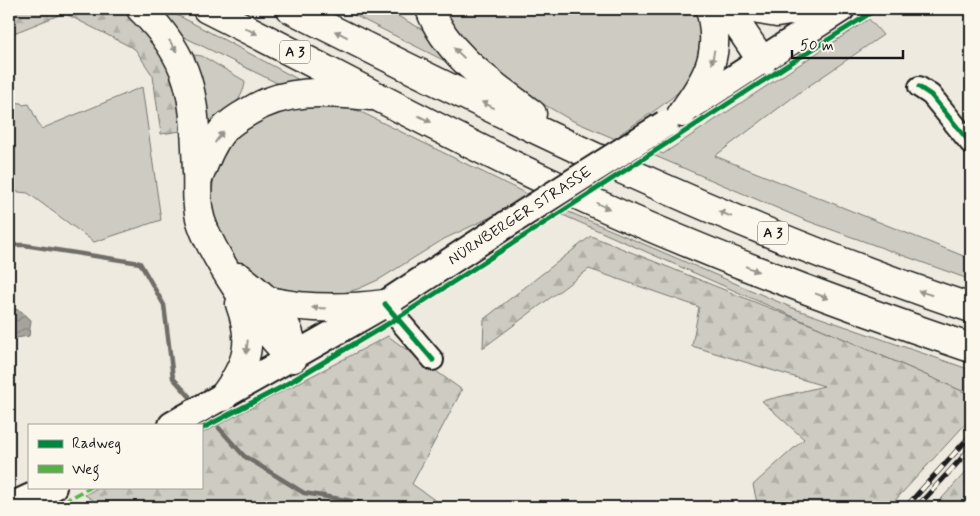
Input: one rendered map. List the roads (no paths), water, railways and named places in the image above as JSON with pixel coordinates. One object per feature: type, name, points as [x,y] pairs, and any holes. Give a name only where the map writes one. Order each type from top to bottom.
[{"type":"highway","points":[[141,9],[173,45],[190,84],[193,101],[198,180],[196,198],[203,229],[265,330],[293,358]]},
{"type":"highway","name":"A 3","points":[[207,9],[547,181],[648,227],[864,312],[971,348]]},
{"type":"highway","name":"A 3","points":[[290,9],[579,149],[723,213],[883,279],[971,308]]},
{"type":"highway","points":[[430,9],[436,25],[461,56],[496,86],[579,149]]},
{"type":"highway","points":[[673,118],[696,94],[713,59],[715,34],[710,9]]},
{"type":"highway","points":[[726,9],[762,61]]},
{"type":"highway","points":[[753,9],[777,13],[803,9]]},
{"type":"highway","points":[[198,180],[214,143],[224,130],[264,102],[293,93],[313,92],[382,97]]},
{"type":"highway","points":[[226,268],[270,301],[291,336],[293,358]]},
{"type":"highway","points":[[223,397],[235,381],[244,364],[248,350],[245,318],[226,268]]},
{"type":"highway","points":[[270,301],[316,308],[348,309],[385,304]]},
{"type":"main road","name":"NÜRNBERGER STRASSE","points":[[183,419],[385,304],[841,9]]},
{"type":"main road","points":[[9,507],[42,497]]},
{"type":"street","points":[[919,87],[931,95],[971,144]]},
{"type":"street","points":[[385,304],[433,360]]},
{"type":"water","points":[[9,307],[21,311],[31,320],[29,336],[9,339]]},
{"type":"waterway","points":[[9,245],[24,245],[140,263],[164,305],[173,378],[189,396]]},
{"type":"waterway","points":[[219,428],[244,456],[304,493],[358,502],[363,507]]},
{"type":"railway","points":[[906,507],[971,435]]},
{"type":"railway","points":[[917,507],[971,448]]}]
